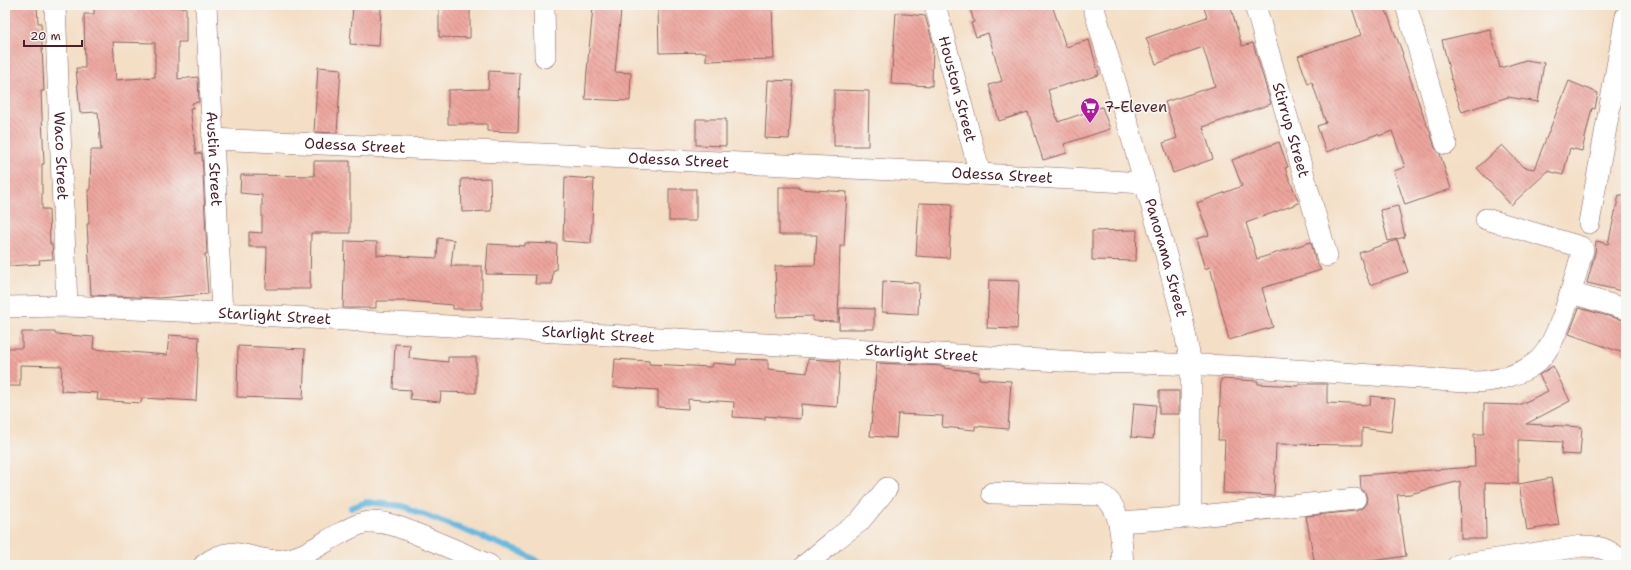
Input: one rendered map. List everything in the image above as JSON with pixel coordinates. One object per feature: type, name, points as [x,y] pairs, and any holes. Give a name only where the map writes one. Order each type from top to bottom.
[{"type":"street","name":"Waco Street","points":[[55,5],[67,306]]},
{"type":"street","name":"Austin Street","points":[[206,5],[222,313]]},
{"type":"street","points":[[544,5],[544,57]]},
{"type":"street","name":"Houston Street","points":[[935,5],[980,174]]},
{"type":"street","name":"Panorama Street","points":[[1093,5],[1181,312],[1191,364],[1191,517]]},
{"type":"street","name":"Stirrup Street","points":[[1255,5],[1327,256]]},
{"type":"street","points":[[1406,5],[1446,144]]},
{"type":"street","points":[[1589,223],[1626,16]]},
{"type":"street","name":"Odessa Street","points":[[212,139],[980,174],[1145,183]]},
{"type":"street","name":"Starlight Street","points":[[5,307],[67,306],[222,313],[1078,362],[1191,364],[1474,382],[1511,376],[1538,362],[1554,338],[1571,293],[1583,250],[1581,247],[1486,218]]},
{"type":"street","points":[[1571,293],[1626,309]]},
{"type":"street","points":[[805,565],[859,522],[887,488]]},
{"type":"street","points":[[992,493],[1101,495],[1107,498],[1111,502],[1119,522],[1123,565]]},
{"type":"street","points":[[1119,522],[1191,517],[1355,498]]},
{"type":"street","points":[[204,565],[215,557],[226,553],[238,553],[271,560],[295,558],[316,549],[343,532],[368,522],[391,524],[452,548],[488,565]]},
{"type":"street","points":[[1458,565],[1582,546],[1597,546],[1612,553],[1626,564]]},
{"type":"building","points":[[5,5],[37,5],[38,23],[41,23],[44,91],[41,91],[44,164],[42,164],[42,209],[49,209],[50,244],[52,244],[53,259],[39,260],[40,264],[8,266],[5,220]]},
{"type":"building","points":[[94,5],[186,7],[186,42],[178,42],[178,79],[198,77],[199,102],[192,103],[193,108],[190,108],[196,154],[202,153],[207,254],[205,254],[208,294],[159,298],[91,295],[87,224],[89,224],[88,190],[90,190],[91,150],[101,150],[98,112],[80,113],[76,68],[85,68],[84,14],[94,14]],"holes":[[[113,42],[155,43],[155,77],[116,80]]]},
{"type":"building","points":[[704,5],[772,5],[774,59],[706,61],[706,52],[659,53],[658,7],[704,7]]},
{"type":"building","points":[[969,5],[1052,5],[1066,47],[1089,40],[1099,75],[1048,90],[1058,122],[1102,107],[1110,129],[1064,144],[1067,153],[1043,160],[1028,112],[999,121],[989,85],[1002,81],[988,33],[976,37],[971,23],[974,22]]},
{"type":"building","points":[[1203,5],[1230,5],[1242,46],[1253,43],[1271,104],[1203,127],[1213,159],[1173,173],[1163,143],[1177,138],[1165,102],[1215,86],[1203,47],[1156,64],[1146,38],[1207,17]]},
{"type":"building","points":[[1351,5],[1384,5],[1403,54],[1402,55],[1435,148],[1440,154],[1451,189],[1405,205],[1394,171],[1405,167],[1392,131],[1379,136],[1378,134],[1326,152],[1317,126],[1326,123],[1312,82],[1308,84],[1298,56],[1361,35]]},
{"type":"building","points":[[353,6],[381,8],[379,46],[350,44]]},
{"type":"building","points":[[439,6],[470,7],[470,38],[439,37]]},
{"type":"building","points":[[593,7],[621,10],[615,72],[631,73],[630,101],[585,99]]},
{"type":"building","points":[[896,13],[925,16],[933,43],[932,86],[891,84]]},
{"type":"building","points":[[1490,29],[1500,68],[1526,60],[1544,63],[1538,102],[1508,97],[1462,112],[1454,90],[1442,40]]},
{"type":"building","points":[[318,67],[341,69],[337,133],[314,132]]},
{"type":"building","points":[[489,71],[520,73],[518,132],[487,131],[487,124],[448,124],[448,90],[488,89]]},
{"type":"building","points":[[768,80],[793,81],[789,139],[765,138]]},
{"type":"building","points":[[1569,81],[1598,93],[1595,109],[1592,108],[1582,151],[1570,148],[1563,175],[1548,171],[1511,205],[1477,168],[1502,145],[1523,167],[1534,169]]},
{"type":"building","points":[[834,90],[869,91],[868,146],[834,146]]},
{"type":"building","points":[[696,119],[726,119],[726,146],[696,145]]},
{"type":"building","points":[[1279,142],[1288,167],[1285,168],[1299,203],[1246,223],[1257,259],[1311,242],[1315,259],[1321,270],[1262,288],[1273,327],[1229,340],[1210,267],[1205,269],[1196,239],[1209,235],[1197,203],[1242,186],[1232,160]]},
{"type":"building","points":[[314,161],[350,161],[350,233],[311,233],[310,289],[266,289],[267,247],[249,247],[249,232],[262,233],[262,195],[240,193],[241,175],[314,176]]},
{"type":"building","points":[[565,177],[594,179],[591,243],[563,241]]},
{"type":"building","points":[[490,178],[491,211],[462,212],[461,179]]},
{"type":"building","points":[[779,187],[799,187],[799,189],[847,192],[844,246],[840,246],[838,322],[813,321],[813,316],[777,317],[775,266],[815,265],[817,235],[779,235]]},
{"type":"building","points":[[669,189],[696,189],[696,221],[669,221]]},
{"type":"building","points":[[1619,195],[1626,195],[1626,292],[1587,283],[1595,253],[1596,241],[1608,244]]},
{"type":"building","points":[[919,203],[952,204],[949,258],[916,256]]},
{"type":"building","points":[[1398,206],[1405,237],[1388,241],[1380,210]]},
{"type":"building","points":[[1137,230],[1136,261],[1092,260],[1092,231]]},
{"type":"building","points":[[438,238],[454,240],[451,266],[482,266],[482,309],[453,309],[453,305],[408,301],[376,301],[376,308],[343,308],[345,241],[377,242],[377,255],[437,258]]},
{"type":"building","points":[[1397,240],[1408,272],[1370,285],[1359,253]]},
{"type":"building","points":[[525,243],[557,244],[556,270],[553,270],[552,284],[535,284],[536,275],[486,274],[488,244],[525,246]]},
{"type":"building","points":[[989,280],[1019,281],[1017,329],[987,328]]},
{"type":"building","points":[[883,281],[919,283],[918,314],[882,312]]},
{"type":"building","points":[[840,308],[874,309],[874,329],[839,329]]},
{"type":"building","points":[[1579,308],[1626,321],[1626,354],[1569,334]]},
{"type":"building","points":[[22,332],[55,332],[55,334],[94,337],[93,349],[167,355],[169,335],[199,337],[196,401],[142,398],[141,403],[97,400],[98,393],[61,391],[62,366],[20,365],[20,386],[5,386],[5,348],[22,348]]},
{"type":"building","points":[[395,344],[410,345],[409,358],[448,362],[448,357],[476,357],[476,393],[441,392],[440,402],[410,399],[411,390],[393,389]]},
{"type":"building","points":[[238,346],[305,349],[303,399],[237,397]]},
{"type":"building","points":[[615,359],[649,361],[649,364],[712,367],[713,363],[736,365],[737,359],[768,360],[768,369],[807,373],[808,359],[840,361],[837,407],[801,404],[800,419],[765,416],[765,419],[733,417],[734,402],[688,399],[688,409],[658,407],[658,390],[613,387]]},
{"type":"building","points":[[877,363],[944,366],[944,368],[979,372],[979,379],[1011,381],[1008,429],[975,426],[975,430],[942,427],[943,416],[898,414],[896,438],[870,436]]},
{"type":"building","points":[[1553,366],[1570,401],[1526,424],[1582,427],[1580,455],[1561,454],[1562,442],[1518,440],[1518,484],[1485,483],[1486,539],[1461,539],[1460,481],[1410,494],[1397,495],[1406,556],[1345,565],[1315,565],[1306,516],[1356,511],[1362,508],[1366,504],[1367,498],[1365,492],[1361,489],[1360,475],[1475,467],[1474,434],[1484,434],[1484,404],[1519,405],[1548,391],[1539,375]]},
{"type":"building","points":[[1221,379],[1258,381],[1258,384],[1299,386],[1299,384],[1327,384],[1327,403],[1370,405],[1371,396],[1395,399],[1391,432],[1362,428],[1362,445],[1276,444],[1274,496],[1223,493],[1225,440],[1218,440]]},
{"type":"building","points":[[1159,391],[1179,391],[1179,414],[1159,414]]},
{"type":"building","points":[[1134,403],[1156,405],[1153,439],[1131,437]]},
{"type":"building","points":[[1551,478],[1559,525],[1527,530],[1519,484]]},
{"type":"waterway","points":[[351,508],[366,502],[402,506],[523,553],[544,565]]},
{"type":"place","name":"7-Eleven","points":[[1090,124]]}]
